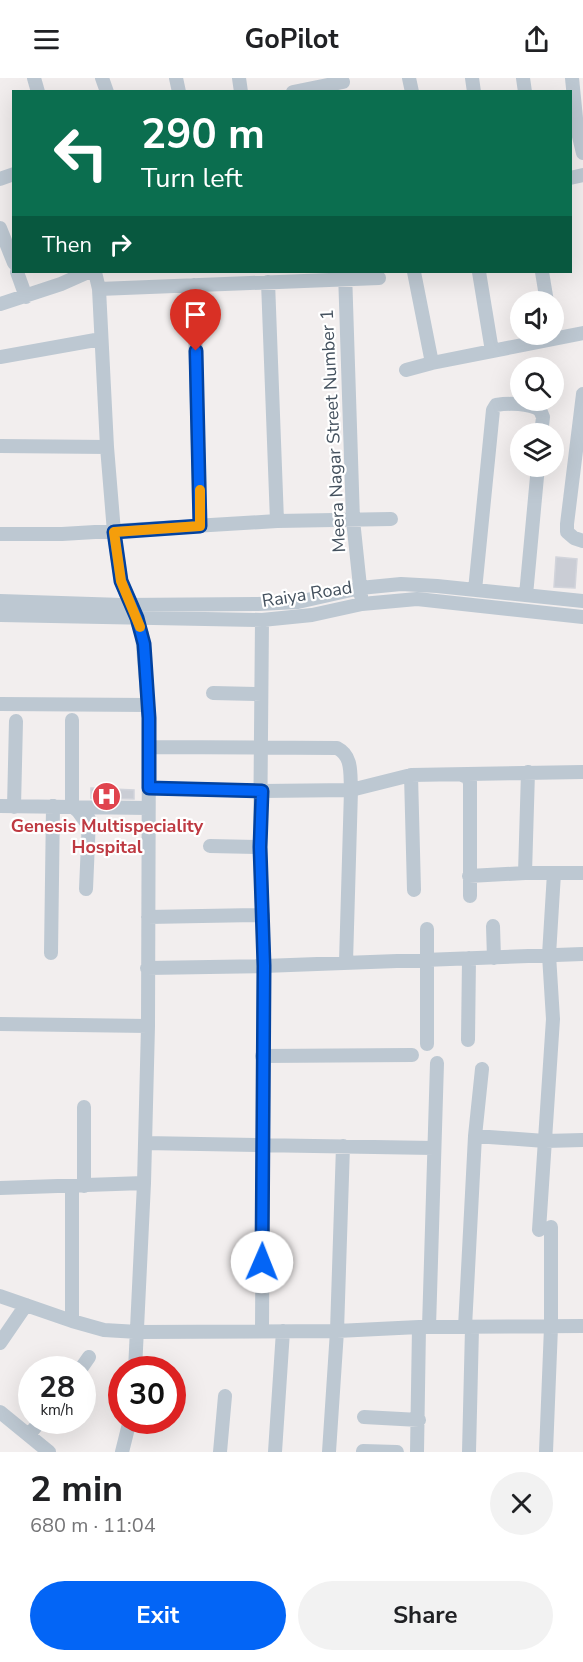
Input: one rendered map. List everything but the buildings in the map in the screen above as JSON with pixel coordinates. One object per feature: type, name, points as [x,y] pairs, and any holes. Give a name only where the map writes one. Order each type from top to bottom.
[{"type":"street","points":[[572,78],[577,128],[583,153]]},
{"type":"street","points":[[301,88],[343,84]]},
{"type":"street","points":[[0,228],[12,258]]},
{"type":"street","points":[[17,273],[26,297]]},
{"type":"street","points":[[0,304],[26,297],[86,273]]},
{"type":"street","points":[[95,273],[99,289],[114,532],[121,581],[134,611],[144,644],[148,705],[148,1026],[136,1356]]},
{"type":"street","points":[[414,273],[432,363]]},
{"type":"street","points":[[479,273],[492,351]]},
{"type":"street","points":[[542,273],[545,291]]},
{"type":"street","points":[[99,289],[268,282],[345,275],[379,278]]},
{"type":"street","name":"Meera Nagar Street Number 1","points":[[345,275],[353,520],[362,604]]},
{"type":"street","points":[[268,282],[277,521]]},
{"type":"street","points":[[194,285],[200,526]]},
{"type":"street","points":[[564,335],[583,333]]},
{"type":"street","points":[[0,357],[101,339]]},
{"type":"street","points":[[406,370],[517,345]]},
{"type":"street","points":[[583,394],[567,524],[567,532],[573,538],[583,541]]},
{"type":"street","points":[[475,590],[493,410],[496,405],[503,404],[535,406],[540,410],[542,423]]},
{"type":"street","points":[[0,446],[107,447]]},
{"type":"street","points":[[526,595],[537,477]]},
{"type":"street","points":[[0,534],[62,534],[277,521],[391,519]]},
{"type":"street","name":"Raiya Road","points":[[0,615],[134,611],[298,602],[360,588],[401,585],[583,601]]},
{"type":"street","name":"Raiya Road","points":[[0,601],[262,620],[312,615],[391,600],[439,600],[583,617]]},
{"type":"street","points":[[261,1331],[264,966],[260,847],[262,620]]},
{"type":"street","points":[[213,693],[261,694]]},
{"type":"street","points":[[0,704],[148,705]]},
{"type":"street","points":[[72,720],[72,806]]},
{"type":"street","points":[[16,721],[7,807],[148,805],[169,789]]},
{"type":"street","points":[[149,747],[337,748],[345,752],[349,760],[351,790],[346,962]]},
{"type":"street","points":[[525,873],[528,772]]},
{"type":"street","points":[[149,788],[262,791],[351,790],[411,775],[583,772]]},
{"type":"street","points":[[411,775],[414,890]]},
{"type":"street","points":[[462,775],[470,782],[470,896]]},
{"type":"street","points":[[51,952],[53,806]]},
{"type":"street","points":[[72,806],[89,826]]},
{"type":"street","points":[[86,889],[89,807]]},
{"type":"street","points":[[210,846],[260,847]]},
{"type":"street","points":[[546,1452],[552,1327],[545,1229],[545,1141],[553,1019],[549,955],[554,873]]},
{"type":"street","points":[[469,876],[583,873]]},
{"type":"street","points":[[148,917],[263,915]]},
{"type":"street","points":[[493,926],[494,958]]},
{"type":"street","points":[[426,1044],[427,929]]},
{"type":"street","points":[[147,968],[583,954]]},
{"type":"street","points":[[468,1040],[469,958]]},
{"type":"street","points":[[0,1024],[148,1026]]},
{"type":"street","points":[[262,1056],[412,1055]]},
{"type":"street","points":[[417,1452],[437,1063]]},
{"type":"street","points":[[469,1452],[469,1328],[475,1136],[482,1070]]},
{"type":"street","points":[[72,1321],[84,1107]]},
{"type":"street","points":[[475,1136],[545,1141],[583,1140]]},
{"type":"street","points":[[145,1143],[434,1148]]},
{"type":"street","points":[[329,1452],[337,1331],[343,1146]]},
{"type":"street","points":[[0,1188],[144,1183]]},
{"type":"street","points":[[0,1296],[104,1330],[138,1332],[583,1326]]},
{"type":"street","points":[[0,1343],[26,1305]]},
{"type":"street","points":[[275,1452],[283,1331]]},
{"type":"street","points":[[220,1452],[225,1396]]},
{"type":"street","points":[[0,1412],[49,1452]]},
{"type":"street","points":[[364,1417],[419,1420]]},
{"type":"street","points":[[122,1452],[126,1434]]},
{"type":"street","points":[[363,1451],[397,1452]]},
{"type":"slow traffic","points":[[140,627],[121,581],[114,532],[200,526],[200,490]]},
{"type":"place","name":"Genesis Multispeciality Hospital","points":[[107,797]]},
{"type":"route","points":[[196,351],[200,526],[114,532],[121,581],[137,618],[144,644],[149,718],[149,788],[262,791],[260,847],[264,966],[262,1262]]}]
